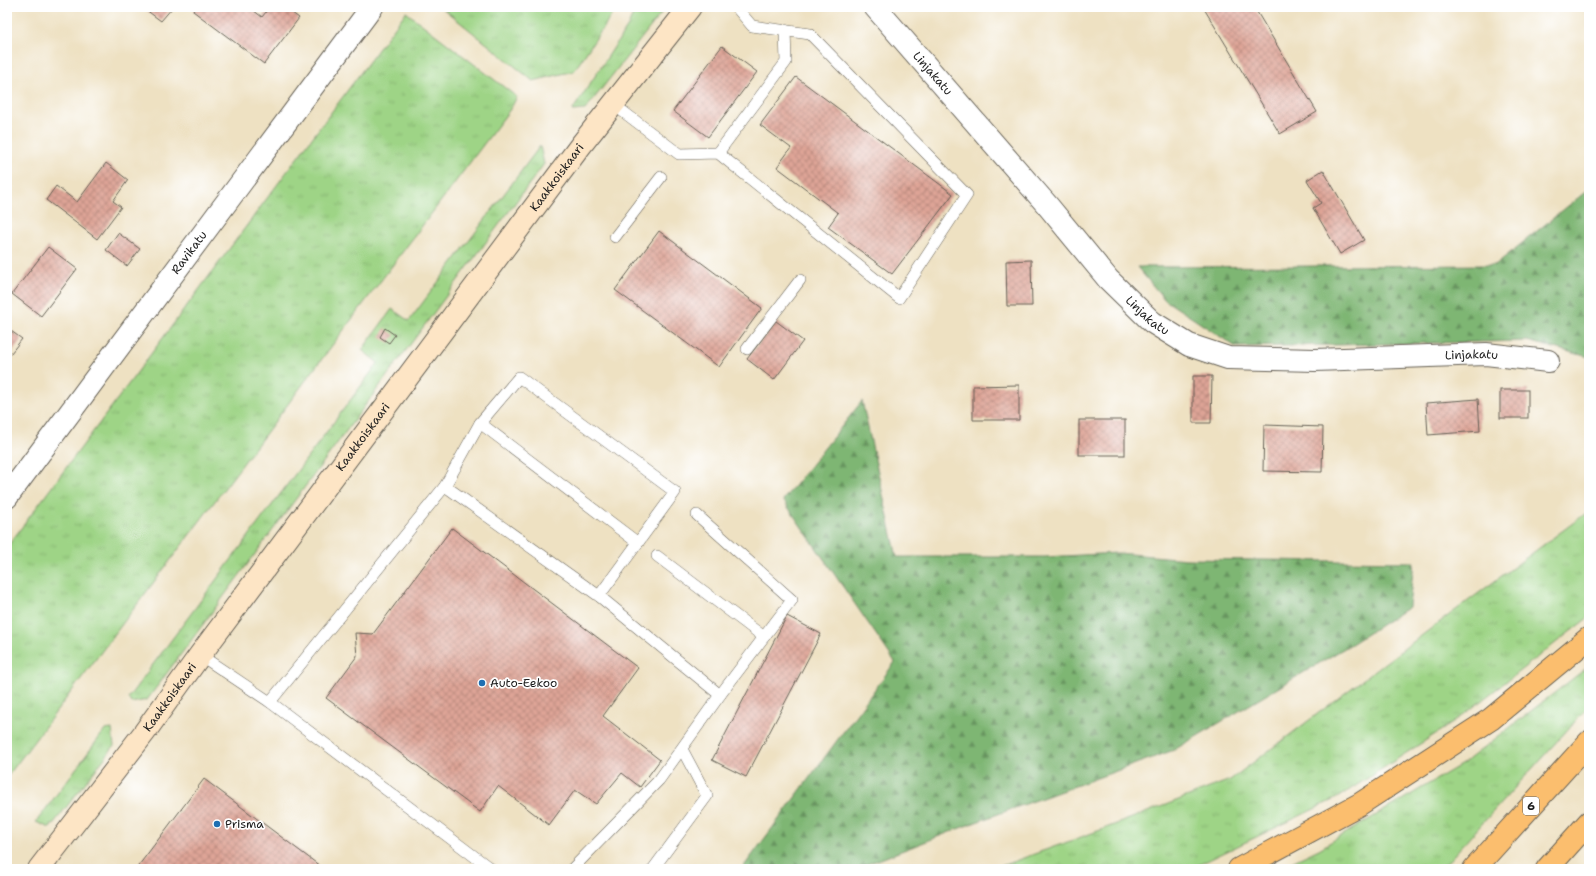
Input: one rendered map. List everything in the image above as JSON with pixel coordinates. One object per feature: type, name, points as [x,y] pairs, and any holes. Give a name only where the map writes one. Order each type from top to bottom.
[{"type":"highway","points":[[1239,869],[1360,804],[1491,719],[1589,638]]},
{"type":"highway","name":"6","points":[[1474,869],[1589,742]]},
{"type":"highway","points":[[1546,869],[1589,822]]},
{"type":"street","name":"Ravikatu","points":[[7,497],[372,7]]},
{"type":"street","name":"Kaakkoiskaari","points":[[40,869],[144,733],[200,655],[613,104],[690,7]]},
{"type":"street","name":"Linjakatu","points":[[875,7],[1048,206],[1108,279],[1152,322],[1189,345],[1228,358],[1315,360],[1486,354],[1548,361]]},
{"type":"lane","points":[[613,104],[679,154],[718,153],[899,298],[967,196],[810,34],[752,26],[736,7]]},
{"type":"lane","points":[[718,153],[786,62],[785,30]]},
{"type":"lane","points":[[615,237],[661,177]]},
{"type":"lane","points":[[747,349],[800,280]]},
{"type":"lane","points":[[270,702],[445,486],[480,423],[519,377],[675,492],[599,596]]},
{"type":"lane","points":[[480,423],[638,543]]},
{"type":"lane","points":[[445,486],[599,596],[720,695]]},
{"type":"lane","points":[[572,869],[659,780],[720,695],[792,600],[697,515]]},
{"type":"lane","points":[[657,556],[764,637]]},
{"type":"lane","points":[[200,655],[270,702],[491,869]]},
{"type":"lane","points":[[653,869],[707,796],[682,749]]},
{"type":"green space","points":[[441,7],[617,7],[574,71],[533,81]]},
{"type":"green space","points":[[636,7],[666,7],[585,110],[572,111],[628,26]]},
{"type":"green space","points":[[406,12],[517,97],[511,108],[7,777],[7,547]]},
{"type":"green space","points":[[540,146],[544,164],[147,700],[131,703],[128,698],[378,363],[362,350],[392,309],[409,321]]},
{"type":"green space","points":[[1589,189],[1589,357],[1527,341],[1236,347],[1165,300],[1137,267],[1495,265]]},
{"type":"green space","points":[[862,401],[897,557],[1044,557],[1118,553],[1187,559],[1414,562],[1409,607],[1353,643],[1174,750],[968,825],[855,869],[742,869],[895,662],[783,500]]},
{"type":"green space","points":[[1589,511],[1589,617],[1454,722],[1337,798],[1190,869],[993,869],[1106,828],[1230,780]]},
{"type":"green space","points":[[1589,666],[1589,706],[1441,869],[1277,869],[1319,849],[1464,763]]},
{"type":"green space","points":[[112,729],[114,746],[50,828],[36,822],[105,730]]},
{"type":"building","points":[[142,7],[173,7],[161,21]]},
{"type":"building","points":[[196,7],[249,7],[262,17],[270,7],[284,7],[299,18],[264,64],[193,11]]},
{"type":"building","points":[[1203,7],[1254,7],[1317,112],[1280,134]]},
{"type":"building","points":[[722,46],[757,72],[708,137],[673,111]]},
{"type":"building","points":[[796,77],[953,194],[892,274],[828,227],[838,213],[777,167],[791,148],[760,125]]},
{"type":"building","points":[[106,163],[128,180],[113,201],[121,207],[97,239],[46,200],[56,186],[77,202]]},
{"type":"building","points":[[1323,170],[1364,240],[1340,254],[1313,208],[1321,203],[1307,180]]},
{"type":"building","points":[[659,231],[762,308],[719,367],[615,290]]},
{"type":"building","points":[[118,233],[140,249],[127,266],[106,250]]},
{"type":"building","points":[[48,247],[77,269],[41,316],[12,294]]},
{"type":"building","points":[[1031,260],[1032,306],[1007,306],[1006,261]]},
{"type":"building","points":[[776,321],[803,341],[774,380],[747,359]]},
{"type":"building","points":[[7,328],[22,339],[7,358]]},
{"type":"building","points":[[385,328],[395,335],[389,343],[380,337]]},
{"type":"building","points":[[1193,376],[1212,376],[1211,423],[1193,423]]},
{"type":"building","points":[[1019,385],[1019,420],[973,420],[973,386]]},
{"type":"building","points":[[1500,390],[1528,390],[1528,418],[1500,418]]},
{"type":"building","points":[[1478,399],[1480,431],[1428,435],[1426,403]]},
{"type":"building","points":[[1079,420],[1125,420],[1125,455],[1079,455]]},
{"type":"building","points":[[1264,425],[1323,427],[1322,472],[1263,471]]},
{"type":"building","name":"Auto-Eekoo","points":[[452,528],[638,668],[603,716],[660,760],[640,787],[622,773],[596,804],[575,790],[549,825],[498,786],[480,812],[326,698],[357,656],[355,633],[373,634]]},
{"type":"building","points":[[787,616],[821,634],[746,777],[712,760]]},
{"type":"building","name":"Prisma","points":[[204,779],[324,869],[136,869]]},
{"type":"place","name":"Auto-Eekoo","points":[[482,683]]},
{"type":"place","name":"Prisma","points":[[217,824]]}]
